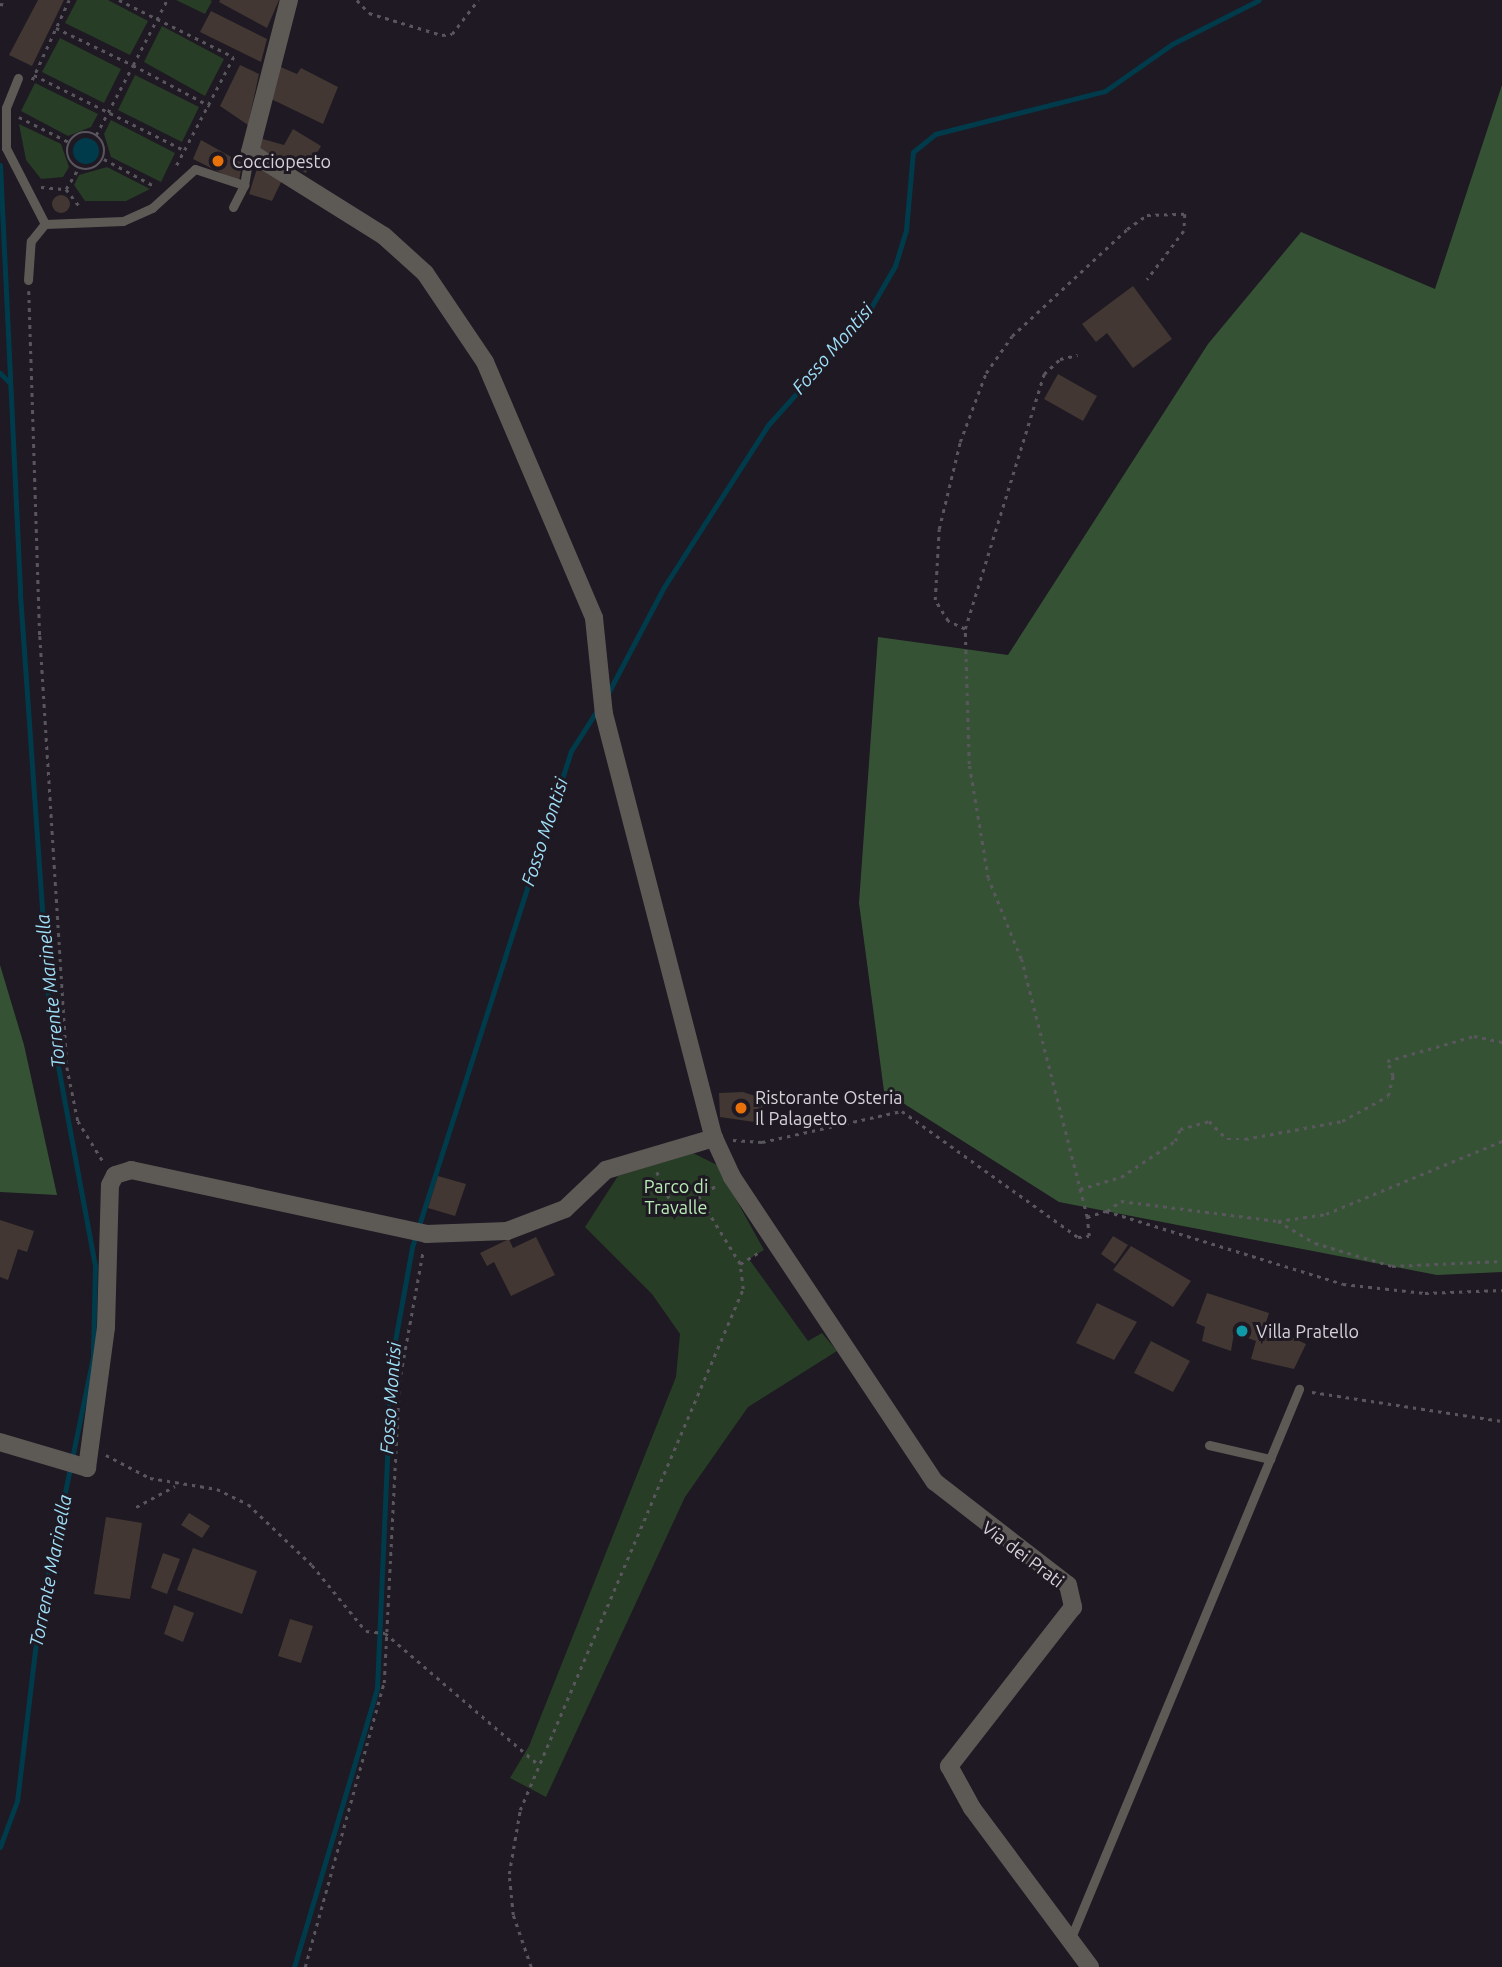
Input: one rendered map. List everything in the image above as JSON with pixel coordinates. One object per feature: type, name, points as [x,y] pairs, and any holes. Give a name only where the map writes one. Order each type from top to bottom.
[{"type":"street","points":[[250,152],[289,0]]},
{"type":"street","name":"Via dei Prati","points":[[250,152],[384,236],[425,273],[485,362],[594,618],[596,681],[604,714],[713,1138],[732,1178],[935,1482],[1068,1585],[1073,1607],[949,1766],[972,1808],[1090,1967]]},
{"type":"street","points":[[0,1442],[87,1468],[106,1327],[110,1185],[115,1175],[131,1170],[426,1234],[537,1225],[565,1209],[606,1170],[648,1153],[713,1138]]},
{"type":"lane","points":[[18,78],[6,108],[6,148],[45,224]]},
{"type":"lane","points":[[233,207],[244,185],[250,152]]},
{"type":"lane","points":[[28,280],[31,242],[45,224],[123,221],[152,208],[195,169],[244,185]]},
{"type":"lane","points":[[1069,1941],[1299,1389]]},
{"type":"lane","points":[[1209,1445],[1270,1459]]},
{"type":"path","points":[[30,85],[69,0]]},
{"type":"path","points":[[119,0],[234,57],[173,172]]},
{"type":"path","points":[[160,189],[104,159],[96,135],[167,0]]},
{"type":"path","points":[[357,0],[369,13],[442,36],[452,34],[478,0]]},
{"type":"path","points":[[0,4],[7,5]]},
{"type":"path","points":[[56,28],[210,106]]},
{"type":"path","points":[[34,75],[186,151]]},
{"type":"path","points":[[16,127],[16,116],[21,106]]},
{"type":"path","points":[[16,116],[69,142]]},
{"type":"path","points":[[69,142],[83,132],[96,135]]},
{"type":"path","points":[[69,142],[68,158],[78,169],[89,170],[104,159]]},
{"type":"path","points":[[66,189],[78,169]]},
{"type":"path","points":[[35,180],[41,188],[66,189]]},
{"type":"path","points":[[151,197],[166,180]]},
{"type":"path","points":[[66,189],[83,211],[93,212]]},
{"type":"path","points":[[965,629],[948,621],[935,600],[939,529],[960,442],[986,373],[1012,336],[1127,229],[1147,215],[1185,214],[1184,231],[1147,280]]},
{"type":"path","points":[[28,280],[40,636],[67,1067],[88,1145],[115,1175]]},
{"type":"path","points":[[713,1138],[762,1142],[902,1111],[1078,1237],[1089,1236],[1087,1217],[1021,960],[988,878],[969,764],[965,629],[1044,374],[1060,359],[1078,355]]},
{"type":"path","points":[[1080,1189],[1121,1177],[1175,1141],[1180,1129],[1209,1121],[1227,1139],[1245,1139],[1342,1121],[1388,1096],[1387,1061],[1475,1036],[1502,1041]]},
{"type":"path","points":[[1087,1217],[1107,1211],[1121,1201],[1138,1201],[1278,1221],[1360,1205],[1502,1141]]},
{"type":"path","points":[[648,1153],[674,1208],[732,1178]]},
{"type":"path","points":[[531,1967],[513,1915],[509,1874],[520,1810],[737,1309],[740,1264],[698,1196]]},
{"type":"path","points":[[1107,1211],[1343,1284],[1424,1293],[1502,1290]]},
{"type":"path","points":[[1278,1221],[1315,1242],[1392,1266],[1502,1261]]},
{"type":"path","points":[[305,1967],[384,1683],[399,1383],[426,1234]]},
{"type":"path","points":[[740,1264],[776,1243]]},
{"type":"path","points":[[1299,1389],[1502,1421]]},
{"type":"path","points":[[136,1507],[175,1486],[218,1489],[248,1504],[371,1632],[385,1633],[538,1764]]},
{"type":"green space","points":[[77,0],[108,0],[148,21],[130,55],[65,23]]},
{"type":"green space","points":[[176,0],[210,0],[212,1],[205,14]]},
{"type":"green space","points":[[162,26],[224,59],[205,96],[144,62]]},
{"type":"green space","points":[[60,38],[121,69],[104,103],[42,72]]},
{"type":"green space","points":[[135,75],[199,107],[182,142],[118,110]]},
{"type":"green space","points":[[35,83],[98,114],[91,127],[68,136],[21,111]]},
{"type":"green space","points":[[1502,85],[1502,1272],[1437,1275],[1059,1202],[884,1091],[859,903],[878,637],[1008,655],[1208,344],[1301,232],[1435,289]]},
{"type":"green space","points":[[111,120],[175,153],[161,182],[111,157],[104,134]]},
{"type":"green space","points":[[19,124],[61,144],[69,167],[63,177],[41,179],[26,160]]},
{"type":"green space","points":[[107,167],[150,189],[126,201],[85,201],[74,185],[79,175]]},
{"type":"green space","points":[[0,965],[24,1045],[57,1195],[0,1192]]},
{"type":"green space","name":"Parco di Travalle","points":[[693,1153],[717,1165],[764,1250],[749,1259],[808,1341],[822,1333],[837,1351],[748,1407],[685,1497],[546,1797],[510,1778],[529,1746],[676,1377],[680,1334],[652,1294],[585,1227],[618,1176]]},
{"type":"water","points":[[86,138],[95,142],[99,151],[95,160],[86,164],[77,160],[73,151],[77,142]]},
{"type":"building","points":[[38,0],[64,0],[32,66],[9,55]]},
{"type":"building","points":[[220,0],[279,0],[267,28],[219,2]]},
{"type":"building","points":[[211,11],[267,39],[261,62],[200,32]]},
{"type":"building","points":[[240,65],[259,74],[248,125],[220,106]]},
{"type":"building","points":[[276,65],[297,74],[301,68],[338,87],[323,124],[267,97]]},
{"type":"building","points":[[293,129],[321,146],[306,173],[257,147],[259,138],[284,145]]},
{"type":"building","name":"Cocciopesto","points":[[201,140],[242,163],[239,182],[193,159]]},
{"type":"building","points":[[258,165],[285,174],[272,201],[249,194]]},
{"type":"building","points":[[61,195],[67,198],[70,204],[67,210],[61,213],[55,210],[52,204],[55,198]]},
{"type":"building","points":[[1133,286],[1172,339],[1133,368],[1107,333],[1096,342],[1082,324]]},
{"type":"building","points":[[1058,374],[1097,396],[1083,421],[1044,399]]},
{"type":"building","points":[[743,1092],[764,1099],[761,1123],[720,1117],[719,1093]]},
{"type":"building","points":[[438,1176],[466,1184],[455,1216],[428,1208]]},
{"type":"building","points":[[0,1220],[34,1231],[27,1252],[18,1249],[8,1280],[0,1277]]},
{"type":"building","points":[[1113,1236],[1128,1245],[1115,1264],[1101,1254]]},
{"type":"building","points":[[536,1237],[555,1275],[511,1296],[494,1262],[487,1266],[480,1253],[509,1239],[513,1248]]},
{"type":"building","points":[[1131,1246],[1191,1281],[1173,1307],[1113,1270]]},
{"type":"building","name":"Villa Pratello","points":[[1207,1293],[1269,1313],[1265,1325],[1306,1344],[1294,1369],[1251,1359],[1256,1341],[1234,1333],[1231,1351],[1202,1341],[1205,1327],[1196,1323]]},
{"type":"building","points":[[1097,1303],[1137,1322],[1114,1360],[1076,1343]]},
{"type":"building","points":[[1151,1341],[1190,1361],[1173,1392],[1134,1373]]},
{"type":"building","points":[[189,1513],[210,1526],[202,1538],[181,1525]]},
{"type":"building","points":[[106,1517],[142,1523],[130,1599],[94,1594]]},
{"type":"building","points":[[193,1548],[257,1571],[242,1614],[177,1590]]},
{"type":"building","points":[[163,1553],[180,1559],[167,1594],[151,1588]]},
{"type":"building","points":[[174,1605],[194,1613],[183,1642],[164,1634]]},
{"type":"building","points":[[290,1619],[313,1626],[301,1663],[278,1656]]},
{"type":"waterway","name":"Fosso Montisi","points":[[607,695],[664,587],[768,425],[866,316],[895,266],[906,230],[913,152],[935,134],[1105,91],[1172,44],[1259,0]]},
{"type":"waterway","name":"Torrente Marinella","points":[[0,165],[20,594],[50,1023],[95,1266],[93,1357],[39,1617],[17,1801],[0,1847]]},
{"type":"waterway","points":[[0,373],[10,383]]},
{"type":"waterway","name":"Fosso Montisi","points":[[294,1967],[377,1688],[391,1363],[412,1247],[571,751],[598,709]]},
{"type":"place","name":"Cocciopesto","points":[[218,161]]},
{"type":"place","name":"Ristorante Osteria Il Palagetto","points":[[741,1108]]},
{"type":"place","name":"Villa Pratello","points":[[1242,1331]]}]
